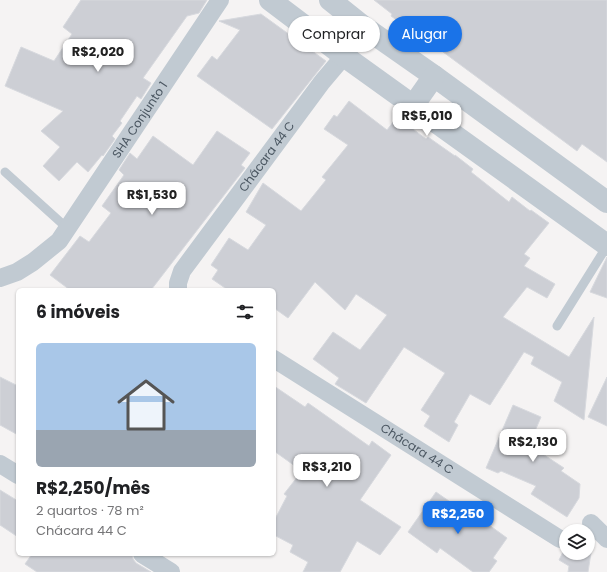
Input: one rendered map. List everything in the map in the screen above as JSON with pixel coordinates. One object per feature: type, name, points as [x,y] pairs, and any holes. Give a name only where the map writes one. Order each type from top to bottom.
[{"type":"street","name":"SHA Conjunto 1","points":[[0,278],[18,272],[33,262],[58,241],[220,0]]},
{"type":"street","points":[[270,0],[344,56],[607,245]]},
{"type":"street","points":[[330,0],[350,16]]},
{"type":"street","points":[[380,38],[607,202]]},
{"type":"street","name":"Chácara 44 C","points":[[178,288],[182,271],[322,82],[347,52]]},
{"type":"street","points":[[413,106],[434,76]]},
{"type":"street","name":"Chácara 44 C","points":[[276,360],[559,538]]},
{"type":"street","points":[[0,464],[16,474]]},
{"type":"street","points":[[595,527],[607,539]]},
{"type":"street","points":[[145,556],[171,572]]},
{"type":"lane","points":[[5,172],[67,228]]},
{"type":"lane","points":[[557,326],[607,245]]},
{"type":"building","points":[[81,0],[207,0],[199,13],[187,16],[143,78],[151,83],[141,99],[137,96],[120,121],[122,123],[112,136],[115,139],[103,156],[102,155],[88,172],[77,162],[59,181],[43,166],[60,147],[41,131],[63,111],[5,86],[21,47],[54,61],[72,34],[63,27]]},
{"type":"building","points":[[374,0],[607,0],[607,162],[582,144],[577,151],[443,52],[462,52],[462,16],[391,16],[392,14]]},
{"type":"building","points":[[261,14],[288,34],[288,52],[314,52],[326,61],[272,129],[197,76],[212,56],[217,60],[240,30],[219,21]]},
{"type":"building","points":[[349,101],[387,130],[397,117],[426,139],[428,137],[455,155],[473,169],[471,172],[509,202],[512,197],[549,223],[524,254],[530,258],[524,266],[555,284],[547,298],[527,287],[503,317],[569,357],[594,317],[584,420],[554,401],[562,382],[531,364],[534,357],[524,352],[490,405],[470,394],[454,422],[458,425],[449,442],[424,426],[430,416],[421,410],[445,373],[404,347],[366,403],[335,384],[339,378],[313,359],[333,332],[360,350],[387,315],[356,294],[345,310],[315,282],[288,318],[276,309],[276,288],[225,288],[212,279],[218,270],[211,265],[229,238],[248,250],[266,225],[246,212],[263,183],[301,211],[326,180],[322,177],[348,145],[324,129],[334,115],[337,117]]},
{"type":"building","points":[[217,131],[250,153],[241,165],[245,168],[153,288],[67,288],[50,275],[80,236],[89,242],[111,213],[102,206],[124,175],[119,170],[130,153],[137,159],[153,136],[193,165]]},
{"type":"building","points":[[607,257],[607,298],[590,292]]},
{"type":"building","points":[[0,377],[16,385],[16,434],[0,425]]},
{"type":"building","points":[[607,377],[607,426],[588,417]]},
{"type":"building","points":[[276,387],[305,407],[308,403],[369,446],[372,441],[391,455],[360,500],[401,527],[380,555],[357,541],[340,572],[303,572],[308,562],[290,552],[293,545],[276,536],[276,517],[287,496],[284,494],[302,471],[276,452]]},
{"type":"building","points":[[513,405],[541,417],[529,445],[564,468],[561,471],[580,484],[579,498],[567,517],[531,494],[536,486],[501,471],[498,473],[486,468]]},
{"type":"building","points":[[0,490],[16,500],[16,536],[0,525]]},
{"type":"building","points":[[436,492],[469,515],[471,513],[478,517],[507,538],[493,558],[497,561],[489,572],[473,572],[440,548],[437,553],[408,532]]},
{"type":"building","points":[[31,556],[132,556],[136,563],[151,572],[37,572],[25,564]]},
{"type":"building","points":[[559,560],[590,560],[588,572],[568,572],[569,566]]}]
